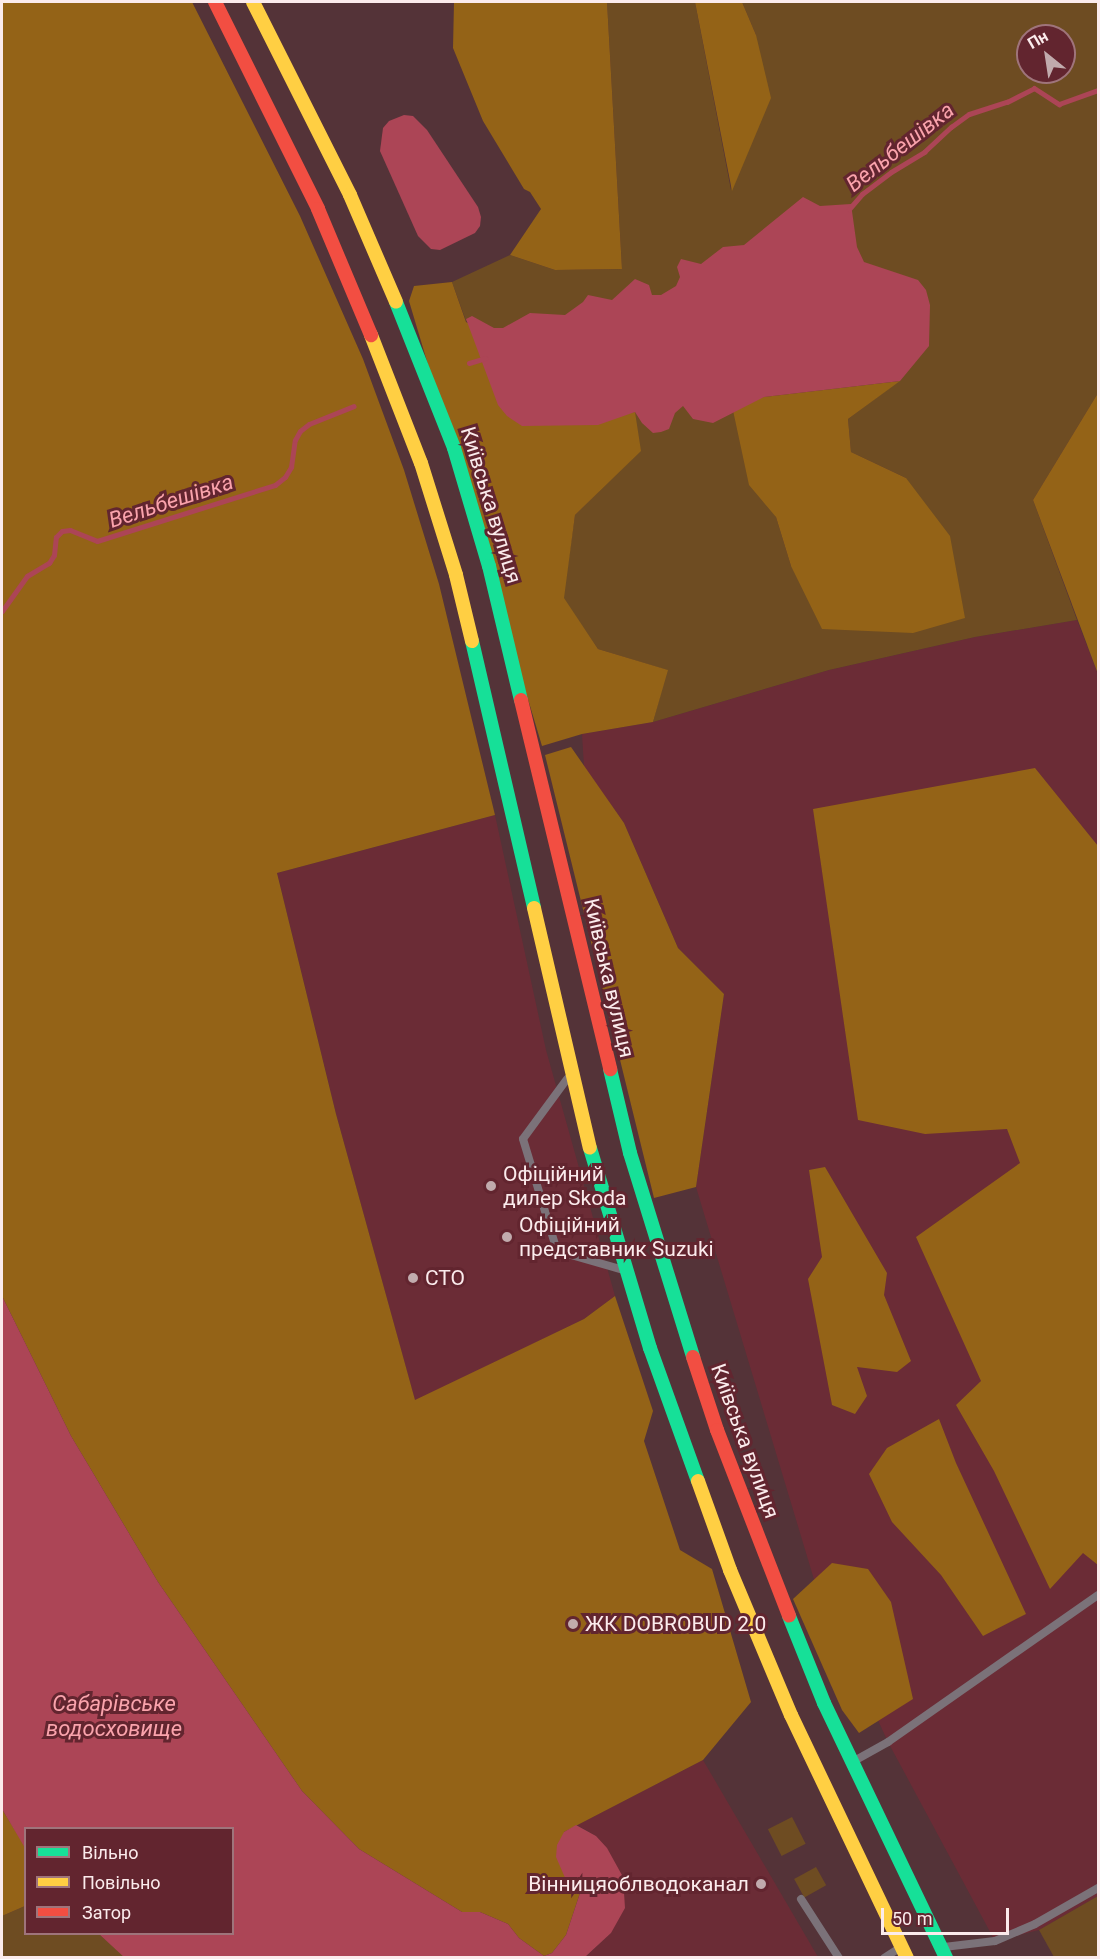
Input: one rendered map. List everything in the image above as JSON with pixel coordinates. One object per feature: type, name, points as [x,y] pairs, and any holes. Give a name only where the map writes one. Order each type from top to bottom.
[{"type":"main road","points":[[215,2],[397,373],[421,463],[456,574],[571,1074],[594,1165],[626,1271],[682,1441],[730,1570],[795,1725],[904,1952]]},
{"type":"main road","name":"Київська вулиця","points":[[254,2],[350,195],[422,363],[454,448],[489,566],[630,1153],[717,1430],[800,1645],[851,1763],[943,1953]]},
{"type":"main road","points":[[397,373],[422,363]]},
{"type":"main road","points":[[682,1441],[717,1430]]},
{"type":"main road","points":[[767,1659],[800,1645]]},
{"type":"lane","points":[[571,1074],[523,1139],[557,1251],[626,1271]]},
{"type":"lane","points":[[851,1763],[888,1742],[1098,1595]]},
{"type":"lane","points":[[943,1953],[995,1941],[1035,1924],[1098,1888]]},
{"type":"lane","points":[[801,1899],[839,1958]]},
{"type":"lane","points":[[884,1958],[904,1952]]},
{"type":"shaded area","points":[[2,2],[192,2],[300,216],[363,359],[404,470],[439,584],[495,815],[277,873],[336,1114],[415,1400],[584,1319],[615,1296],[653,1411],[644,1441],[680,1550],[712,1569],[751,1702],[703,1760],[564,1832],[566,1880],[580,1893],[566,1935],[552,1953],[544,1956],[519,1938],[508,1924],[480,1912],[462,1912],[359,1849],[302,1791],[158,1582],[71,1436],[2,1296]]},
{"type":"shaded area","points":[[454,2],[607,2],[622,269],[555,270],[510,255],[541,209],[530,192],[524,189],[483,121],[453,48]]},
{"type":"shaded area","points":[[607,2],[695,2],[731,190],[756,35],[742,2],[1098,2],[1098,393],[1033,500],[1077,620],[975,637],[829,670],[653,722],[667,670],[598,649],[563,598],[575,515],[640,451],[466,321],[452,282],[510,255],[555,270],[622,269]],"holes":[[[899,381],[848,419],[851,452],[906,478],[791,566],[776,517],[732,401]]]},
{"type":"shaded area","points":[[695,2],[742,2],[756,35],[771,98],[732,191]]},
{"type":"shaded area","points":[[452,282],[466,322],[629,413],[635,412],[641,451],[575,515],[564,598],[598,649],[668,670],[653,722],[582,734],[542,746],[409,301],[414,286]]},
{"type":"shaded area","points":[[900,381],[848,419],[851,452],[906,478],[950,536],[965,618],[913,633],[822,629],[791,566],[776,517],[749,485],[731,401]]},
{"type":"shaded area","points":[[1098,393],[1098,674],[1033,500]]},
{"type":"shaded area","points":[[1077,620],[1098,674],[1098,1896],[1039,1930],[995,1941],[888,1742],[816,1586],[696,1187],[724,994],[678,948],[624,823],[584,767],[582,734],[653,722],[829,670],[975,637]]},
{"type":"shaded area","points":[[571,747],[624,823],[678,948],[724,994],[696,1187],[654,1198],[545,755]]},
{"type":"shaded area","points":[[1035,768],[1098,846],[1098,1565],[1083,1553],[1050,1589],[994,1471],[956,1405],[981,1381],[916,1237],[1020,1163],[1007,1129],[925,1134],[858,1120],[813,809]]},
{"type":"shaded area","points":[[495,815],[546,1050],[615,1296],[584,1319],[415,1401],[336,1114],[277,873]]},
{"type":"shaded area","points":[[825,1167],[887,1273],[884,1295],[911,1361],[897,1372],[857,1367],[867,1396],[855,1414],[832,1405],[808,1279],[822,1257],[809,1170]]},
{"type":"shaded area","points":[[939,1419],[956,1463],[1026,1614],[983,1636],[941,1575],[892,1522],[869,1474],[887,1448]]},
{"type":"shaded area","points":[[832,1563],[868,1569],[891,1602],[913,1699],[859,1733],[842,1710],[793,1599]]},
{"type":"shaded area","points":[[703,1760],[818,1957],[585,1957],[611,1933],[596,1836],[577,1825]]},
{"type":"shaded area","points":[[2,1809],[24,1845],[24,1906],[2,1916]]},
{"type":"shaded area","points":[[792,1817],[806,1844],[782,1856],[768,1829]]},
{"type":"shaded area","points":[[816,1867],[826,1885],[804,1897],[794,1879]]},
{"type":"shaded area","points":[[1098,1896],[1098,1957],[1054,1957],[1039,1930]]},
{"type":"shaded area","points":[[24,1906],[24,1935],[100,1935],[125,1957],[2,1957],[2,1916]]},
{"type":"water","points":[[404,115],[413,116],[427,130],[478,207],[481,217],[480,226],[475,233],[440,250],[431,249],[418,236],[380,151],[383,128],[389,121]]},
{"type":"water","points":[[803,197],[820,206],[851,204],[857,247],[864,262],[918,280],[926,290],[930,305],[929,346],[900,381],[764,397],[713,423],[693,419],[683,406],[675,413],[669,429],[653,433],[642,423],[635,412],[598,425],[522,426],[507,416],[498,405],[466,319],[472,316],[494,328],[503,328],[530,313],[565,315],[583,302],[588,295],[612,300],[635,279],[649,285],[652,295],[661,295],[676,286],[680,277],[677,267],[681,259],[701,264],[723,247],[744,245]]},
{"type":"water","name":"Сабарівське водосховище","points":[[2,1296],[71,1436],[158,1582],[302,1791],[359,1849],[462,1912],[480,1912],[508,1924],[519,1938],[544,1956],[552,1953],[566,1935],[580,1893],[566,1880],[556,1857],[557,1845],[564,1832],[576,1825],[596,1836],[607,1848],[623,1877],[625,1908],[611,1933],[585,1957],[125,1958],[100,1935],[234,1935],[234,1827],[24,1827],[24,1846],[2,1809]]},
{"type":"waterway","name":"Вельбешівка","points":[[849,209],[862,194],[891,172],[924,152],[969,114],[1007,102],[1034,88],[1059,104],[1098,90]]},
{"type":"waterway","points":[[469,363],[485,358]]},
{"type":"waterway","name":"Вельбешівка","points":[[2,611],[27,576],[49,563],[54,555],[56,537],[62,531],[70,530],[97,541],[275,485],[285,477],[291,467],[295,440],[300,431],[309,424],[354,406]]},
{"type":"traffic: fast","points":[[396,302],[454,448],[489,566],[521,700]]},
{"type":"traffic: fast","points":[[472,641],[534,908]]},
{"type":"traffic: fast","points":[[610,1069],[630,1153],[693,1357]]},
{"type":"traffic: fast","points":[[590,1148],[650,1348],[698,1481]]},
{"type":"traffic: fast","points":[[789,1616],[824,1703],[946,1958]]},
{"type":"traffic: slow","points":[[253,2],[350,195],[396,302]]},
{"type":"traffic: slow","points":[[371,335],[421,463],[456,575],[472,641]]},
{"type":"traffic: slow","points":[[534,908],[590,1148]]},
{"type":"traffic: slow","points":[[698,1481],[730,1570],[791,1715],[907,1958]]},
{"type":"traffic: jam","points":[[215,2],[318,209],[371,335]]},
{"type":"traffic: jam","points":[[521,700],[610,1069]]},
{"type":"traffic: jam","points":[[693,1357],[717,1430],[789,1616]]},
{"type":"place","name":"Офіційний дилер Skoda","points":[[491,1186]]},
{"type":"place","name":"Офіційний представник Suzuki","points":[[507,1237]]},
{"type":"place","name":"СТО","points":[[413,1278]]},
{"type":"place","name":"ЖК DOBROBUD 2.0","points":[[573,1624]]},
{"type":"place","name":"Вінницяоблводоканал","points":[[761,1884]]}]
